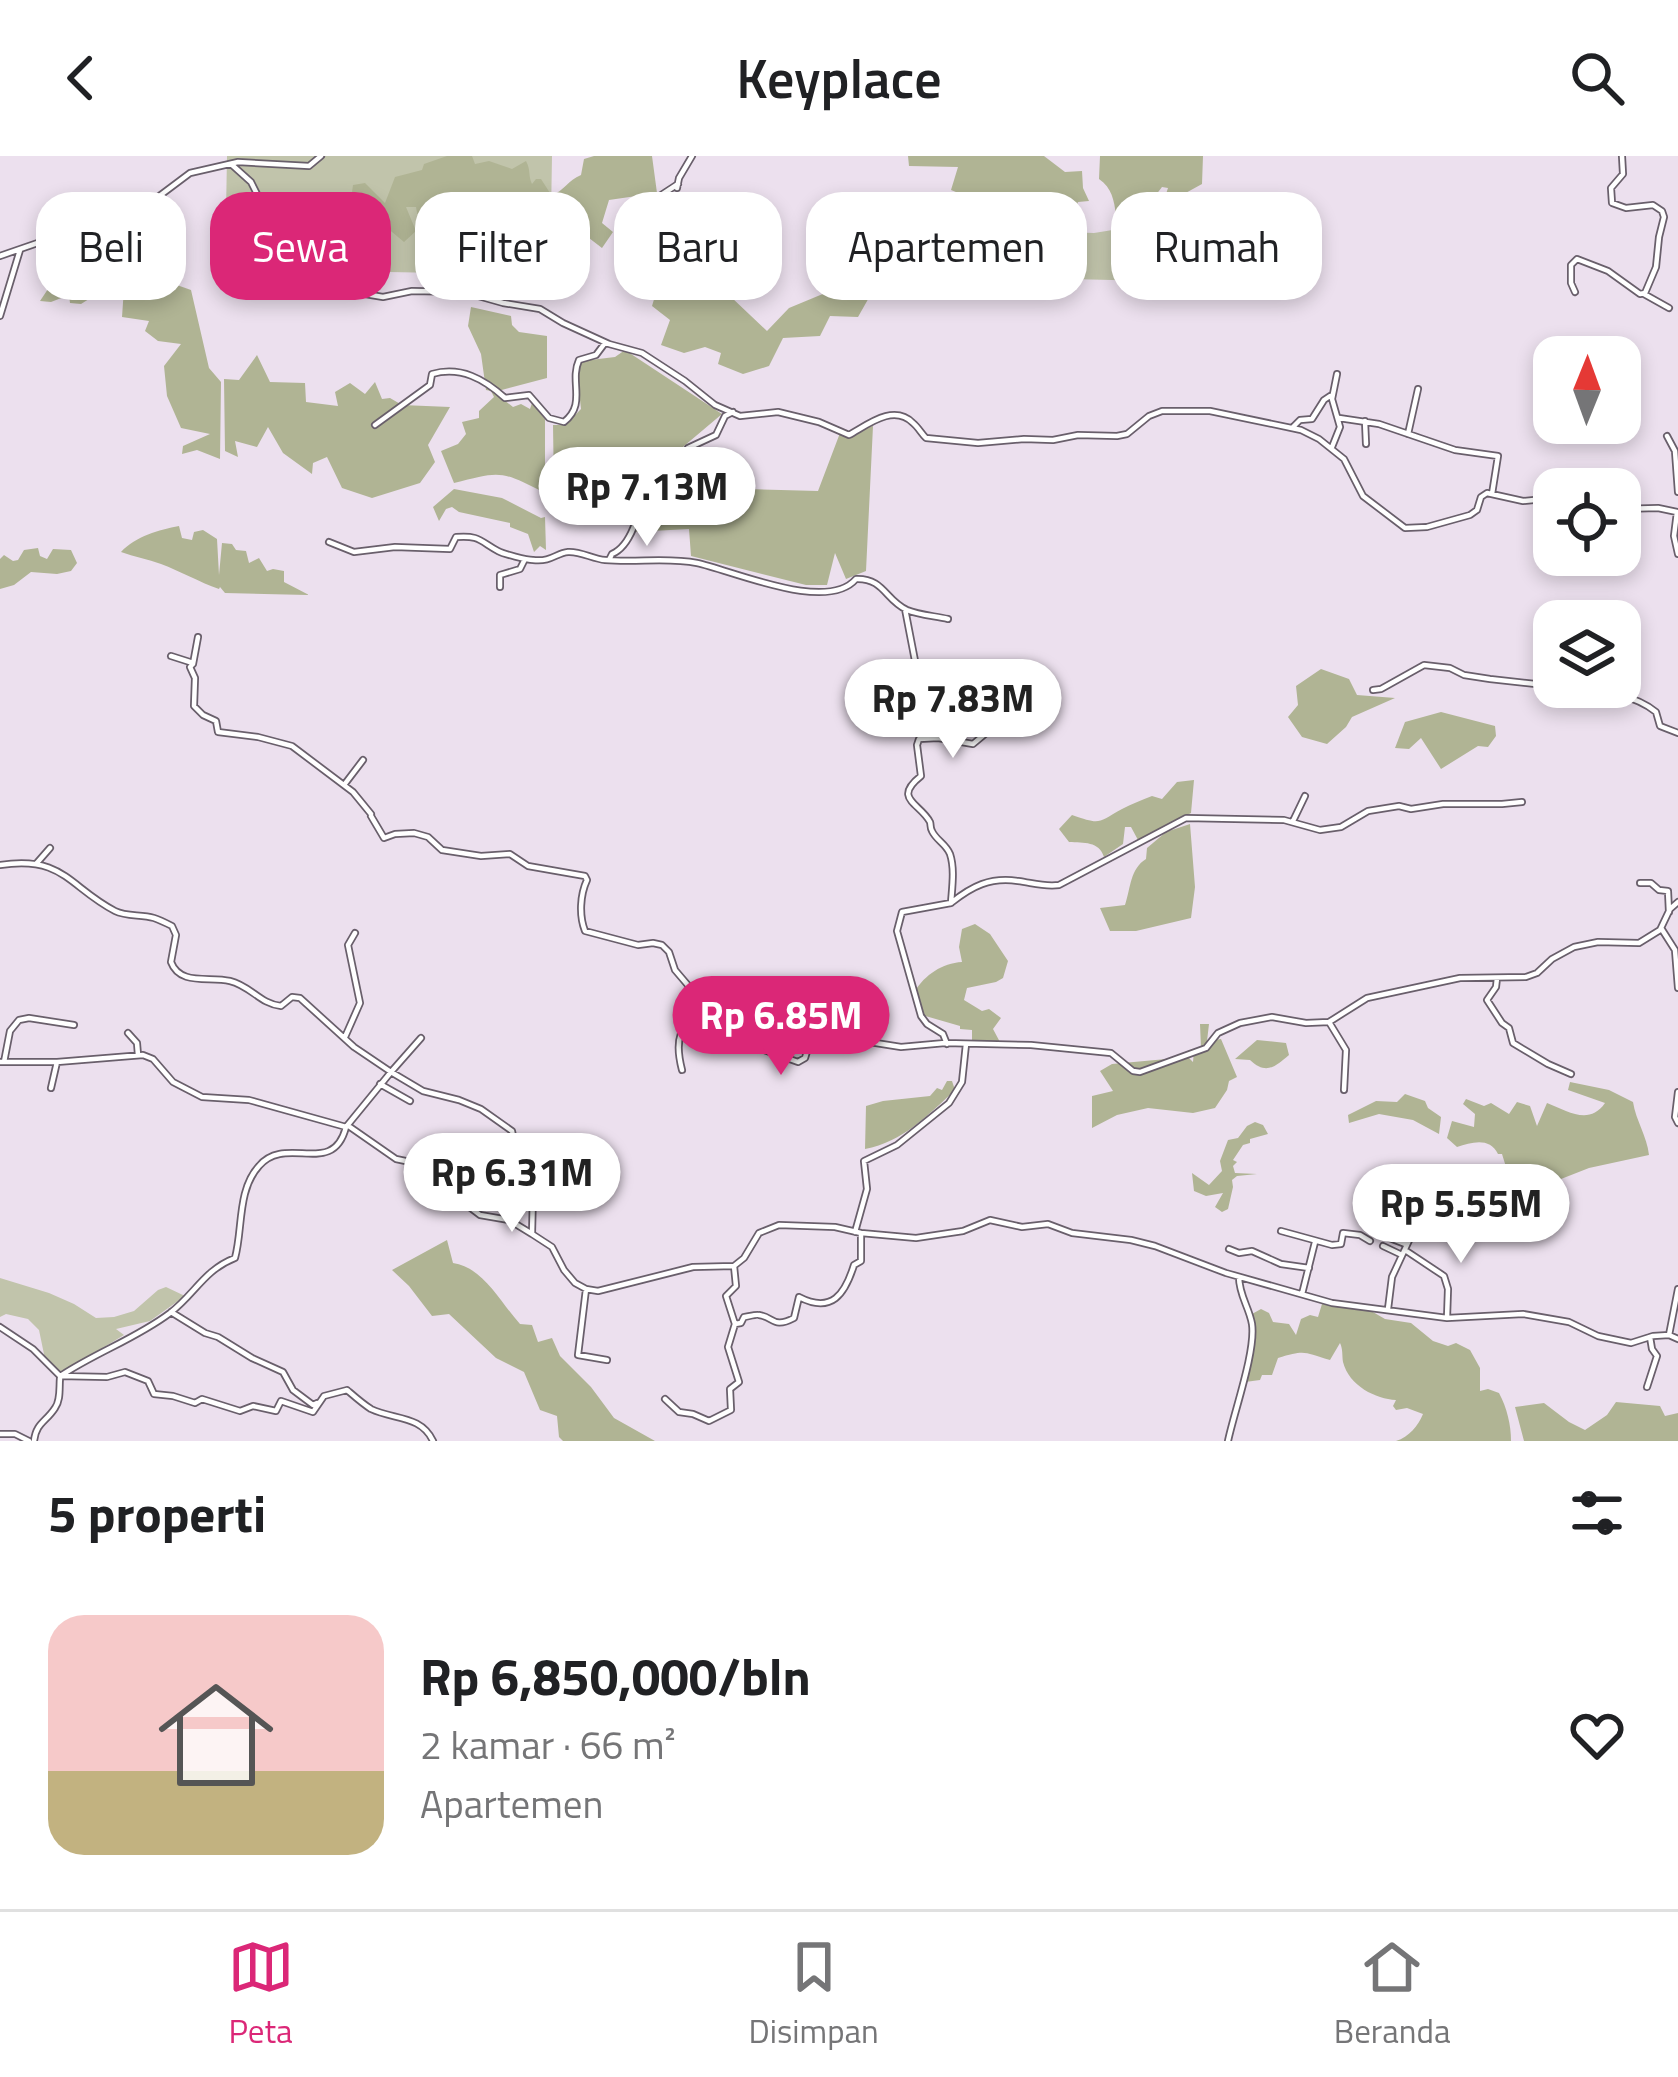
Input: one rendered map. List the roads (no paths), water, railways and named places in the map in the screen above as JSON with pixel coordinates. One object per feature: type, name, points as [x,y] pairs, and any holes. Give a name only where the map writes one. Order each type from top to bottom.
[{"type":"street","points":[[0,256],[150,203],[190,173],[238,162],[309,166],[321,156]]},
{"type":"street","points":[[667,192],[677,186],[692,156]]},
{"type":"street","points":[[1622,156],[1623,174],[1611,188],[1612,203],[1626,208],[1654,205],[1664,217],[1656,267],[1645,294]]},
{"type":"street","points":[[232,164],[251,182],[257,196],[275,205],[278,247],[307,260],[341,290],[372,296],[418,291],[471,294],[541,309],[605,343],[642,353],[715,405],[744,416],[778,412],[849,435],[872,419],[897,417],[911,420],[926,437],[963,443],[1123,435],[1149,416],[1174,410],[1210,411],[1292,428],[1332,447],[1344,459],[1363,496],[1406,528],[1427,527],[1473,513],[1483,495],[1533,500]]},
{"type":"street","points":[[0,316],[20,250]]},
{"type":"street","points":[[1575,292],[1571,265],[1580,259],[1669,308]]},
{"type":"street","points":[[375,425],[430,385],[432,374],[440,371],[480,377],[505,398],[529,395],[548,418],[564,422],[576,410],[574,373],[579,360],[596,356],[605,343]]},
{"type":"street","points":[[1332,447],[1340,428],[1332,395],[1337,374]]},
{"type":"street","points":[[1408,434],[1418,389]]},
{"type":"street","points":[[1292,428],[1300,420],[1312,419],[1332,395]]},
{"type":"street","points":[[609,560],[628,542],[645,489],[667,475],[689,447],[716,435],[725,416],[733,412]]},
{"type":"street","points":[[1340,418],[1365,421],[1455,450],[1498,456],[1492,494]]},
{"type":"street","points":[[1365,421],[1366,444]]},
{"type":"street","points":[[1667,436],[1676,452],[1678,492]]},
{"type":"street","points":[[1641,508],[1678,511],[1674,536],[1678,554]]},
{"type":"street","points":[[1473,513],[1481,518]]},
{"type":"street","points":[[329,542],[354,552],[395,547],[452,549],[455,538],[470,536],[500,553],[526,559],[550,560],[568,552],[609,560],[695,563],[809,592],[844,590],[856,579],[866,579],[904,609],[948,619]]},
{"type":"street","points":[[500,587],[500,575],[519,569],[526,559]]},
{"type":"street","points":[[904,609],[934,740]]},
{"type":"street","points":[[198,637],[190,667],[196,678],[195,708],[216,721],[218,733],[292,746],[354,793],[385,839],[414,833],[442,850],[481,856],[511,854],[529,866],[586,876],[581,912],[584,929],[638,945],[662,945],[675,970],[704,1003],[731,1007],[778,1025],[772,1054]]},
{"type":"street","points":[[171,656],[193,663]]},
{"type":"street","points":[[1373,690],[1421,666],[1435,665],[1464,675],[1533,683]]},
{"type":"street","points":[[1641,703],[1656,710],[1659,725],[1678,733]]},
{"type":"street","points":[[951,903],[949,850],[932,834],[929,820],[910,803],[912,784],[921,776],[918,740],[973,744],[986,734]]},
{"type":"street","points":[[344,785],[363,760]]},
{"type":"street","points":[[1293,821],[1304,796]]},
{"type":"street","points":[[946,1043],[942,1032],[922,1020],[897,929],[902,912],[951,903],[974,886],[994,880],[1059,885],[1186,818],[1293,821],[1321,830],[1342,826],[1369,811],[1399,806],[1522,802]]},
{"type":"street","points":[[36,864],[50,848]]},
{"type":"street","points":[[0,865],[36,864],[69,877],[115,911],[172,926],[176,935],[171,962],[178,975],[243,985],[269,1005],[281,1006],[290,998],[300,998],[391,1072],[423,1091],[481,1109],[508,1126],[520,1170],[533,1194],[532,1234]]},
{"type":"street","points":[[1640,883],[1668,891],[1669,912]]},
{"type":"street","points":[[728,1037],[801,1061],[811,1038],[819,1034],[901,1047],[946,1043],[1111,1053],[1140,1072],[1197,1052],[1240,1023],[1272,1017],[1329,1022],[1367,998],[1460,978],[1533,975],[1564,951],[1586,944],[1639,943],[1661,928],[1678,902]]},
{"type":"street","points":[[1661,928],[1675,946],[1678,988]]},
{"type":"street","points":[[344,1037],[360,1003],[349,941],[355,933]]},
{"type":"street","points":[[1497,978],[1487,999],[1509,1028],[1513,1043],[1571,1074]]},
{"type":"street","points":[[682,1070],[680,1034],[704,1003]]},
{"type":"street","points":[[74,1025],[19,1020],[10,1031],[2,1062],[138,1055],[151,1058],[173,1082],[202,1097],[249,1100],[347,1126],[391,1156],[415,1163],[441,1179],[480,1215],[509,1220],[552,1246],[575,1282],[598,1292],[700,1266],[734,1266],[754,1239],[771,1226],[835,1227],[916,1238],[963,1231],[990,1220],[1022,1226],[1048,1224],[1082,1235],[1131,1240],[1332,1304],[1447,1318],[1522,1314],[1569,1322],[1598,1336],[1631,1343],[1670,1335],[1678,1339]]},
{"type":"street","points":[[689,1021],[718,1042]]},
{"type":"street","points":[[1329,1022],[1346,1050],[1344,1090]]},
{"type":"street","points":[[128,1033],[137,1043],[138,1055]]},
{"type":"street","points":[[61,1375],[171,1312],[216,1266],[236,1256],[246,1189],[257,1167],[286,1153],[332,1151],[380,1084],[421,1038]]},
{"type":"street","points":[[778,1039],[808,1048]]},
{"type":"street","points":[[735,1324],[756,1315],[772,1322],[788,1321],[794,1318],[799,1297],[811,1303],[836,1299],[848,1286],[854,1264],[861,1261],[858,1232],[867,1189],[864,1161],[897,1144],[949,1102],[962,1082],[965,1044]]},
{"type":"street","points":[[51,1088],[57,1062]]},
{"type":"street","points":[[380,1084],[410,1101]]},
{"type":"street","points":[[1678,1093],[1678,1123]]},
{"type":"street","points":[[1388,1310],[1392,1277],[1413,1233],[1429,1219]]},
{"type":"street","points":[[1281,1231],[1340,1244],[1343,1233],[1370,1241]]},
{"type":"street","points":[[1382,1235],[1444,1276],[1447,1318]]},
{"type":"street","points":[[1302,1294],[1315,1241]]},
{"type":"street","points":[[1383,1246],[1405,1250]]},
{"type":"street","points":[[1229,1249],[1309,1268]]},
{"type":"street","points":[[665,1399],[679,1412],[710,1421],[732,1409],[730,1390],[739,1382],[728,1347],[735,1324],[726,1296],[736,1286],[734,1266]]},
{"type":"street","points":[[1228,1441],[1251,1345],[1252,1322],[1240,1294],[1239,1277]]},
{"type":"street","points":[[1670,1335],[1678,1288]]},
{"type":"street","points":[[586,1289],[578,1355],[607,1360]]},
{"type":"street","points":[[171,1312],[284,1372],[291,1388],[314,1406],[326,1395],[346,1390],[372,1409],[419,1424],[433,1441]]},
{"type":"street","points":[[0,1328],[61,1375],[107,1377],[130,1372],[148,1381],[154,1394],[195,1403],[202,1399],[240,1412],[252,1406],[276,1411],[291,1388]]},
{"type":"street","points":[[1647,1387],[1657,1356],[1650,1337]]},
{"type":"street","points":[[0,1434],[32,1441],[37,1426],[59,1401],[61,1375]]},
{"type":"street","points":[[281,1401],[311,1412],[319,1400]]}]
